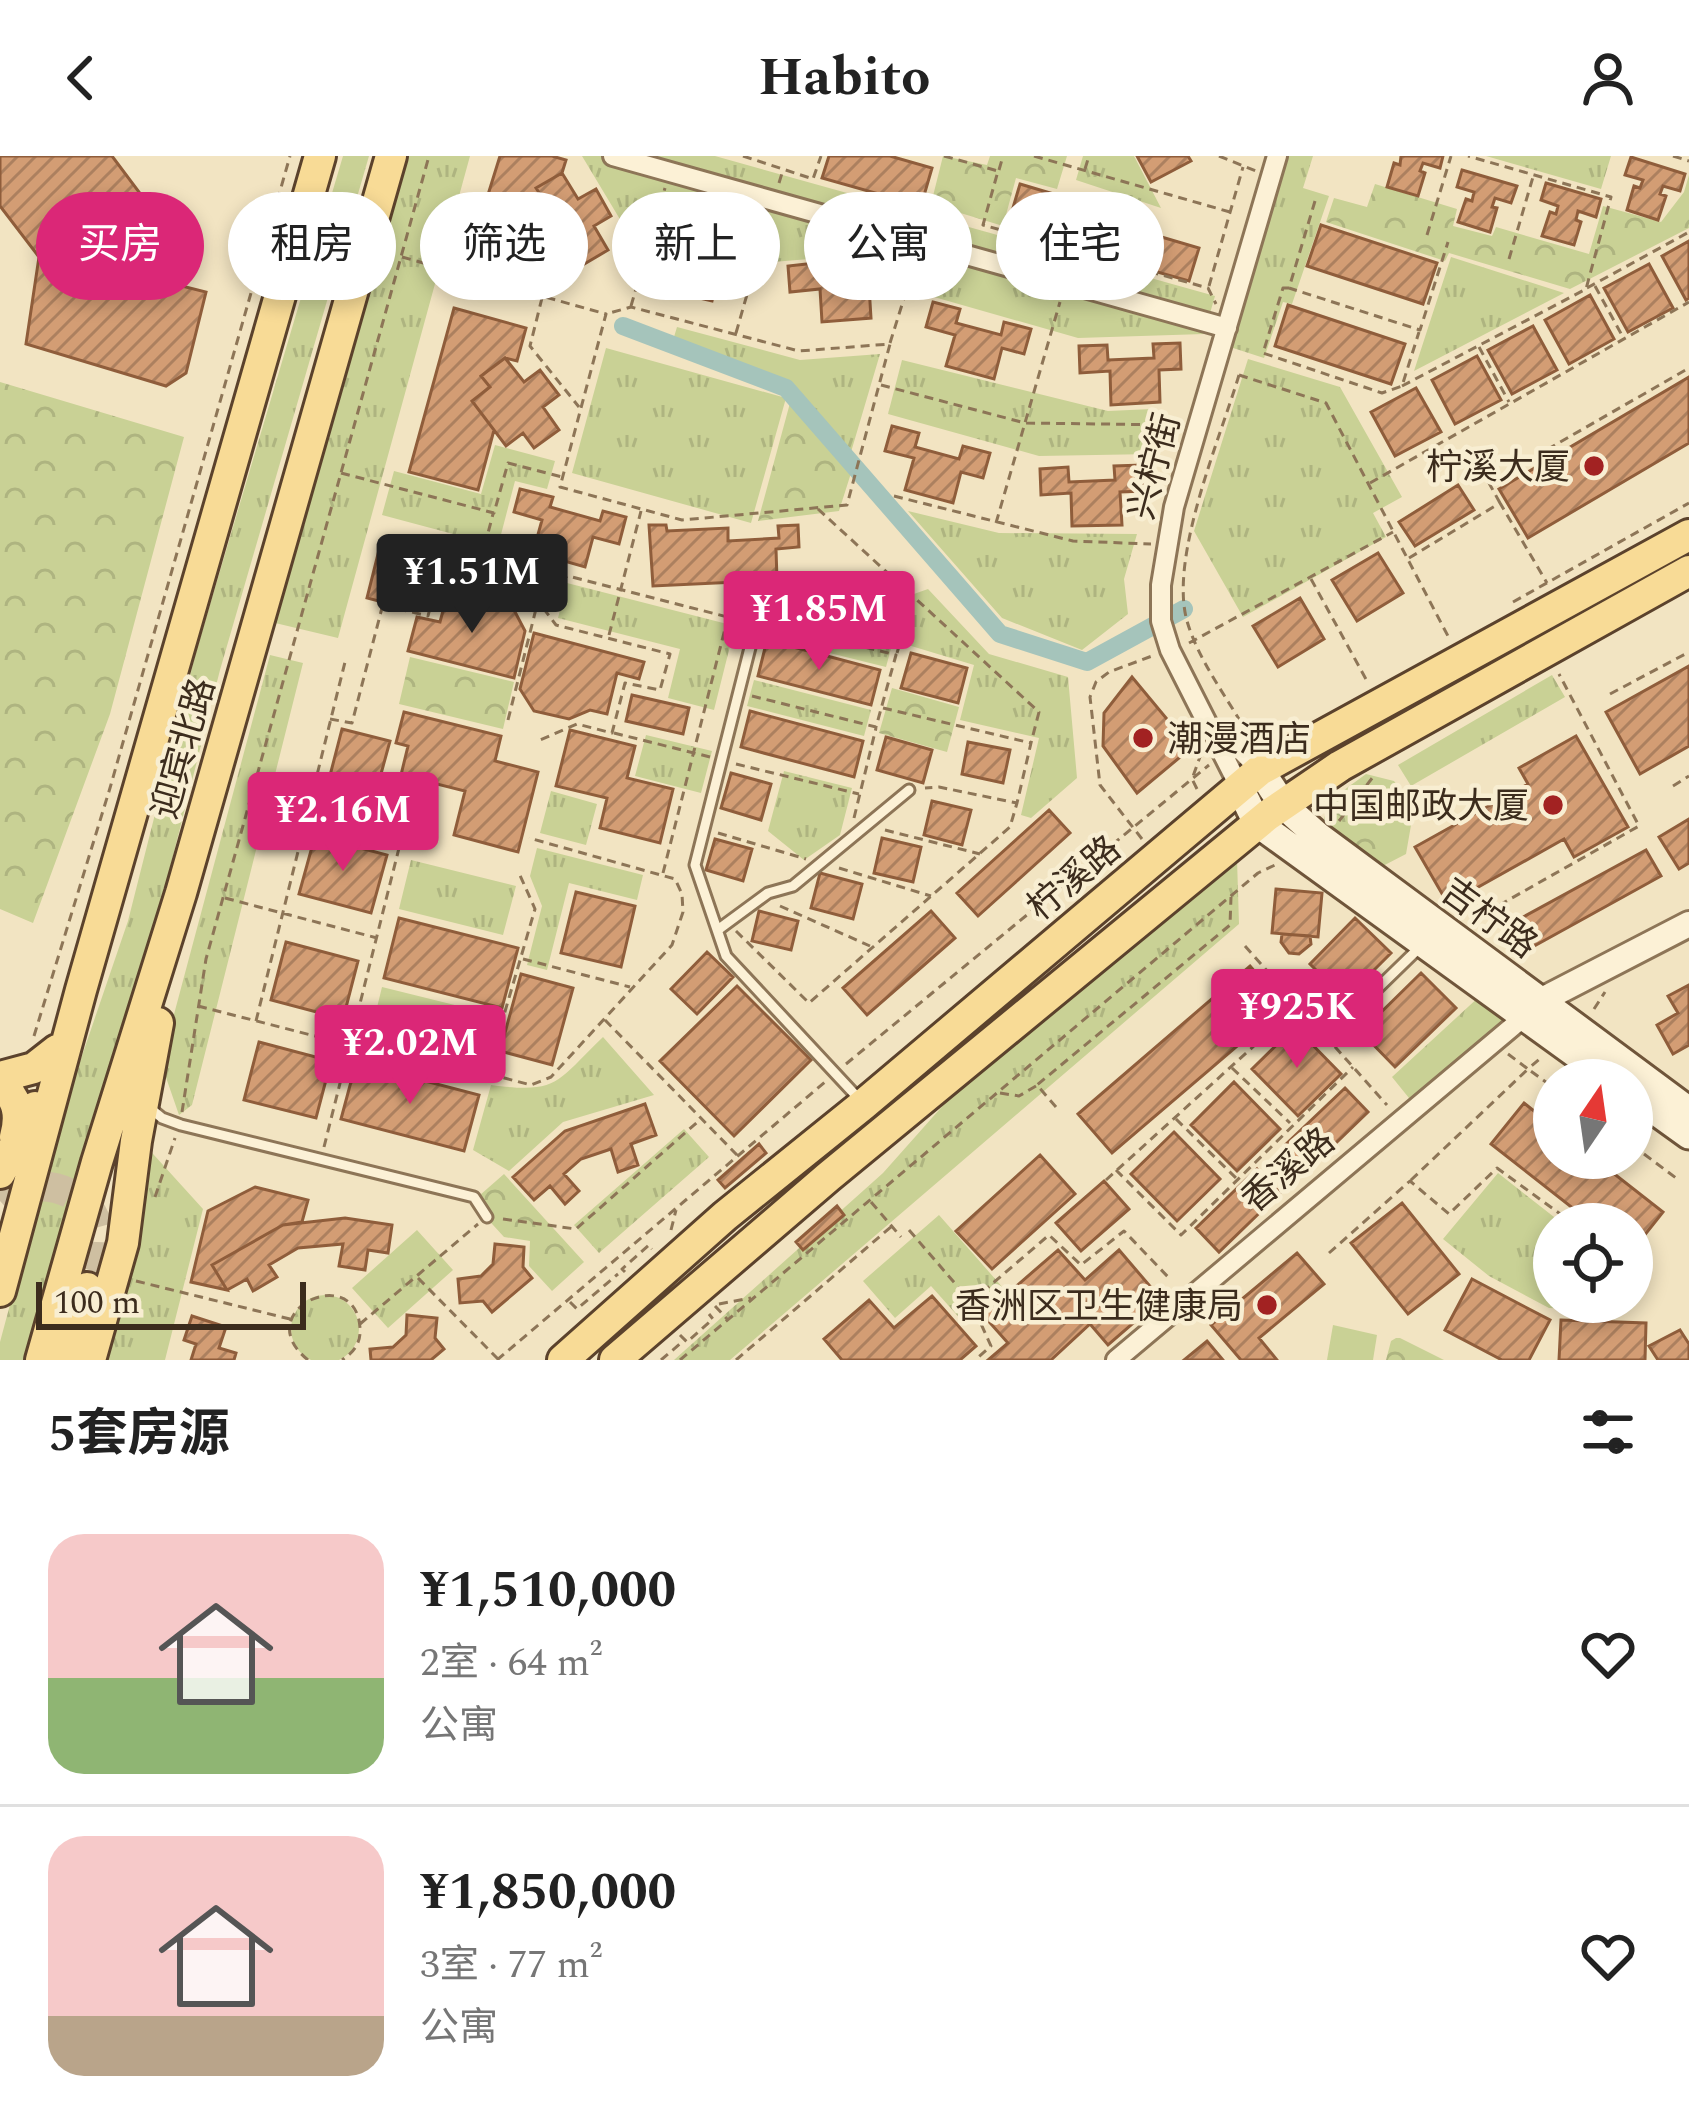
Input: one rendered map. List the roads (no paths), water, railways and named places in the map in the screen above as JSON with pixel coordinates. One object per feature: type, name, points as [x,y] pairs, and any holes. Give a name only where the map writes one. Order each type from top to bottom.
[{"type":"main road","name":"迎宾北路","points":[[0,1291],[81,990],[320,156]]},
{"type":"main road","name":"迎宾北路","points":[[41,1360],[181,893],[391,156]]},
{"type":"main road","name":"柠溪路","points":[[560,1360],[608,1323],[725,1216],[1250,778],[1460,647],[1689,535]]},
{"type":"main road","name":"柠溪路","points":[[622,1356],[828,1177],[1257,823],[1340,766],[1689,571]]},
{"type":"main road","points":[[1460,647],[1488,683]]},
{"type":"main road","points":[[1250,778],[1257,823],[1583,1059]]},
{"type":"main road","name":"吉柠路","points":[[1250,778],[1318,836],[1451,933],[1525,1016],[1567,1023],[1689,1111]]},
{"type":"main road","points":[[90,1360],[123,1243],[136,1141],[181,893]]},
{"type":"main road","points":[[1069,932],[1093,959]]},
{"type":"main road","points":[[4,1167],[25,1131],[81,990]]},
{"type":"main road","points":[[4,1167],[18,1126],[8,1078],[57,1050]]},
{"type":"main road","points":[[1653,1109],[1689,1135]]},
{"type":"main road","points":[[66,1360],[87,1288]]},
{"type":"street","points":[[613,156],[1226,328]]},
{"type":"street","name":"兴柠街","points":[[1250,778],[1222,754],[1170,650],[1161,621],[1166,544],[1274,166]]},
{"type":"street","points":[[1210,730],[1236,746],[1250,778]]},
{"type":"street","name":"香溪路","points":[[1116,1360],[1525,1016],[1689,924]]},
{"type":"lane","points":[[756,624],[695,865],[724,926],[726,956],[864,1104]]},
{"type":"lane","points":[[724,926],[762,898],[793,886],[909,790]]},
{"type":"lane","points":[[1344,1021],[1423,944]]},
{"type":"lane","points":[[144,1099],[162,1118],[181,1125],[475,1197],[487,1216]]},
{"type":"lane","points":[[136,1141],[149,1129],[181,1125]]},
{"type":"waterway","points":[[623,326],[786,388],[1000,634],[1087,662],[1184,609]]},
{"type":"tunnel","points":[[0,1201],[13,1192],[43,1186],[85,1204],[100,1239],[87,1288]]},
{"type":"place","name":"柠溪大厦","points":[[1594,466]]},
{"type":"place","name":"潮漫酒店","points":[[1143,738]]},
{"type":"place","name":"中国邮政大厦","points":[[1553,805]]},
{"type":"place","name":"香洲区卫生健康局","points":[[1267,1305]]}]
